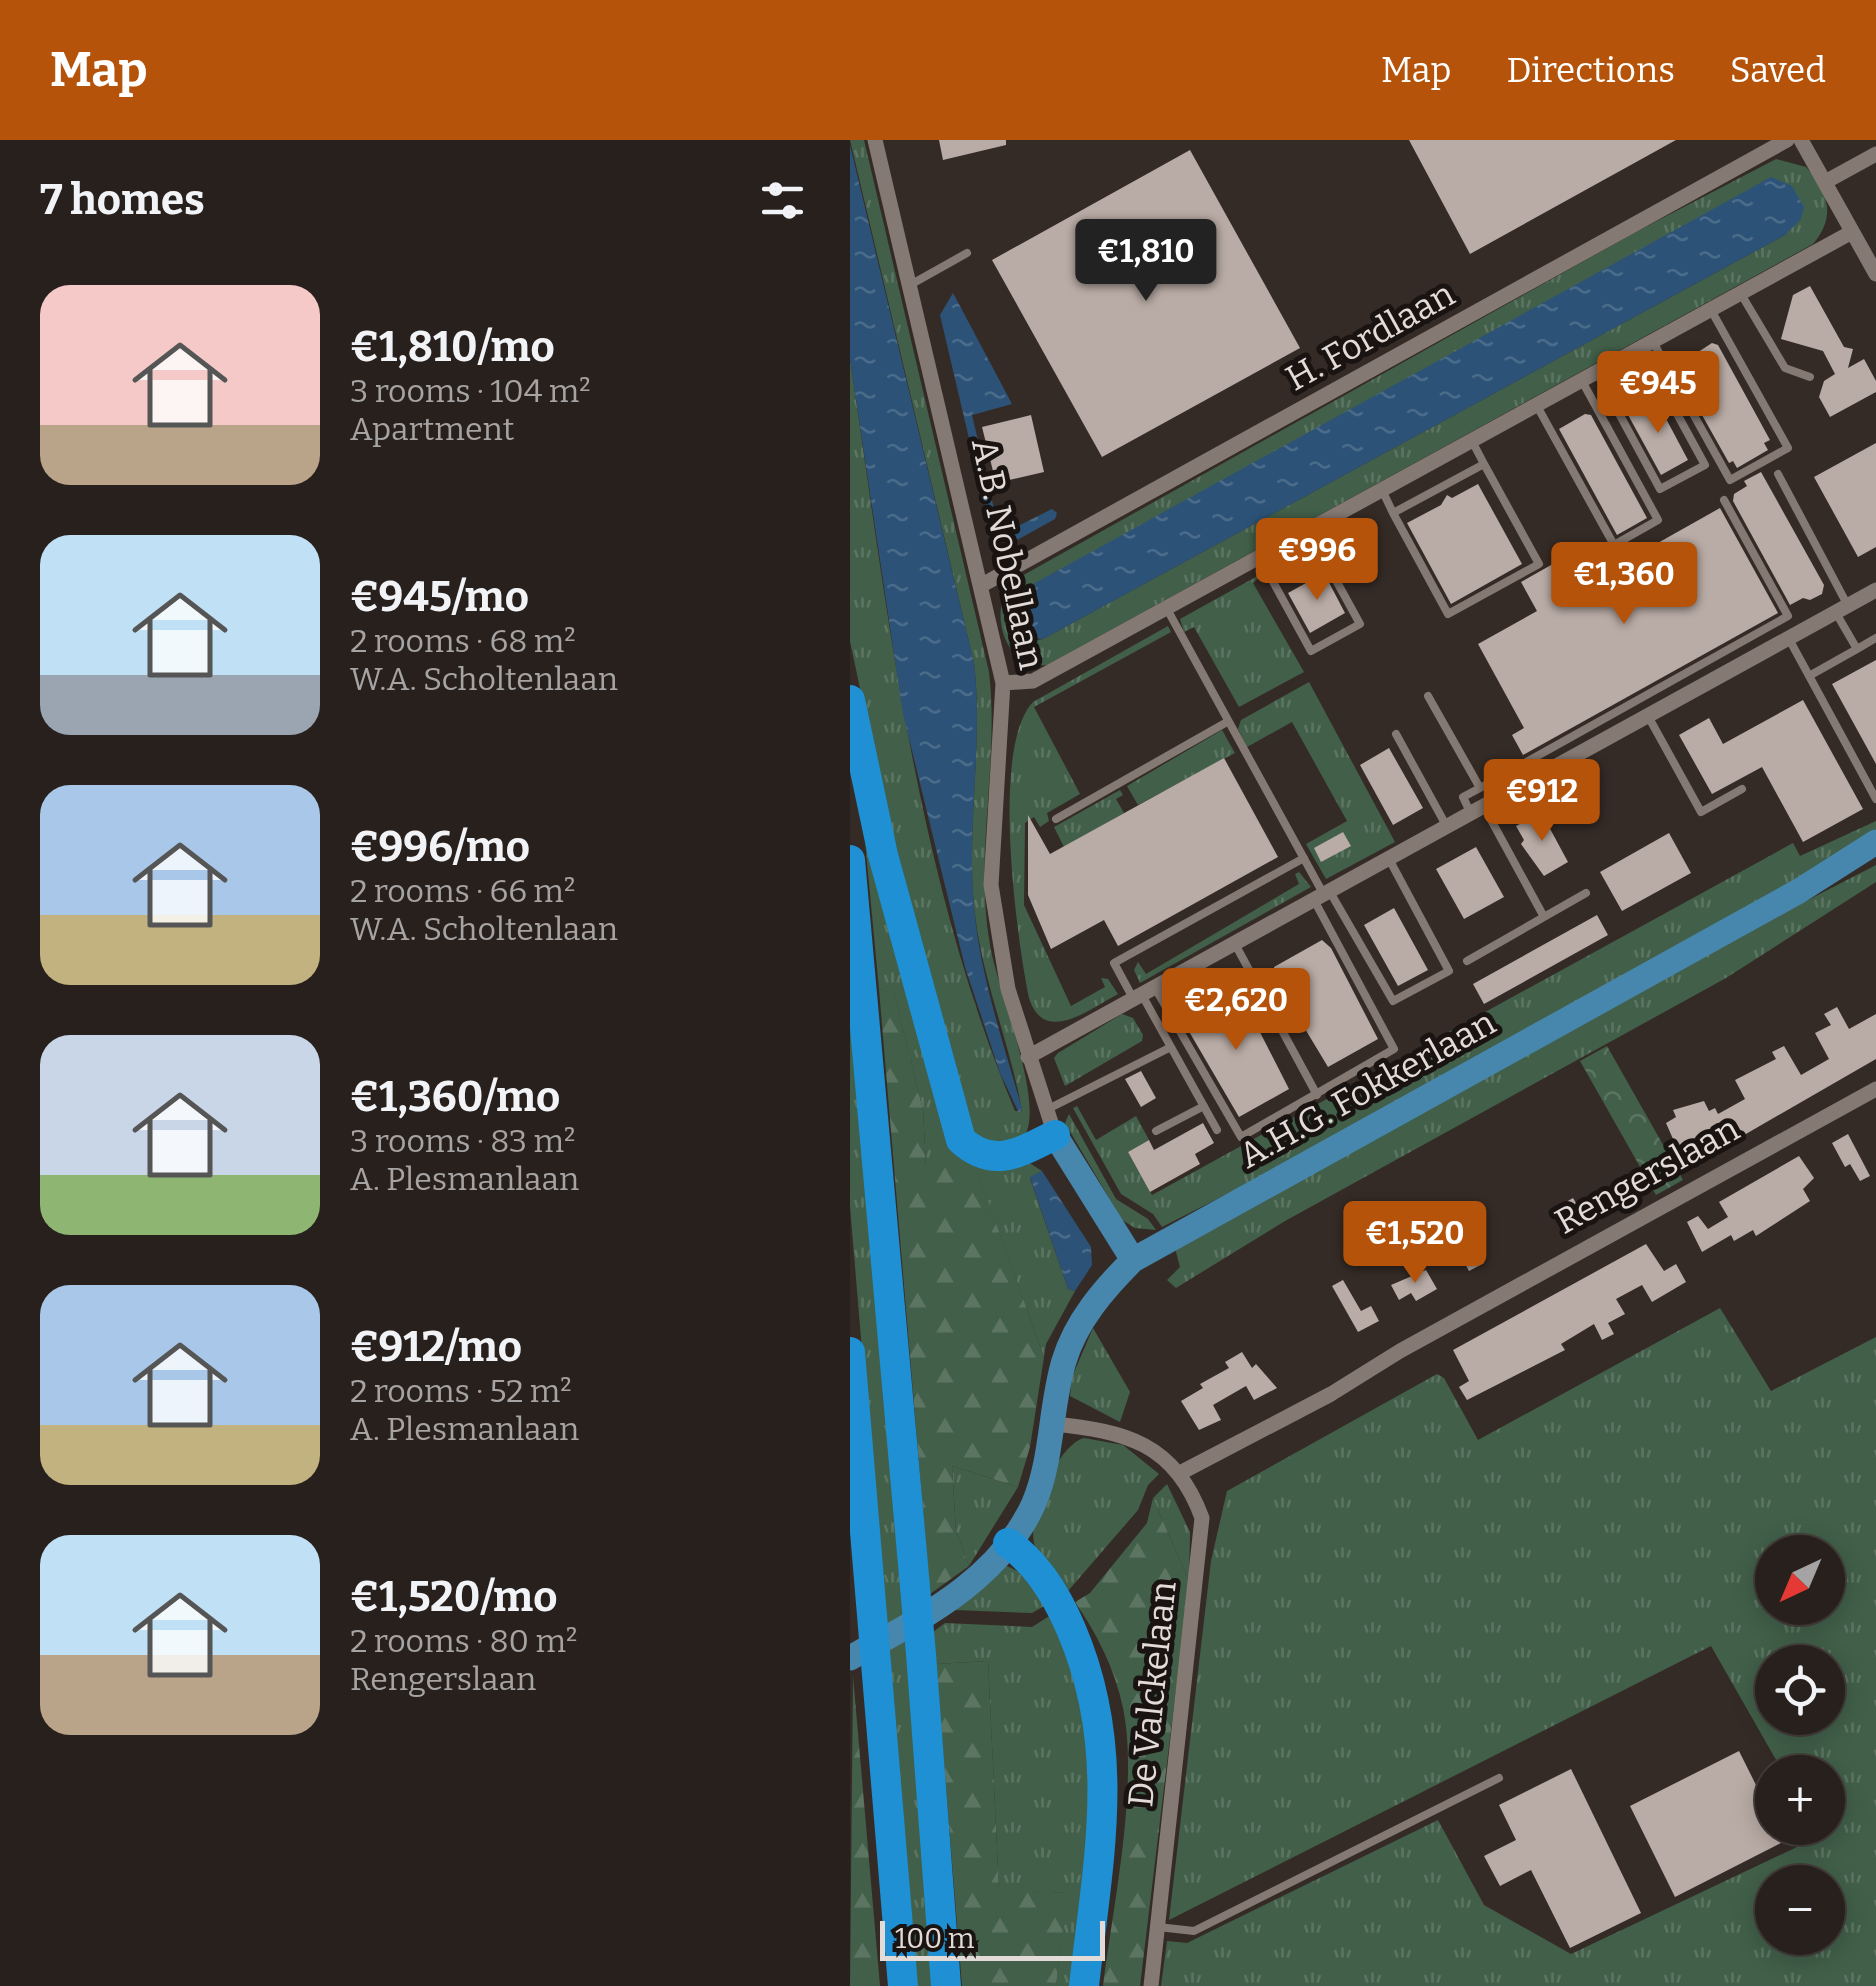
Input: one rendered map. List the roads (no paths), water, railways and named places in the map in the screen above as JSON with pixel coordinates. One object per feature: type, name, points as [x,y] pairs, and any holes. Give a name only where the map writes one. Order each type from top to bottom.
[{"type":"highway","points":[[850,700],[888,873],[961,1140],[982,1155],[1002,1158],[1051,1122]]},
{"type":"highway","points":[[850,860],[922,1654],[946,1986]]},
{"type":"highway","points":[[850,1352],[903,1986]]},
{"type":"highway","points":[[850,1406],[858,1444]]},
{"type":"highway","points":[[1008,1543],[1047,1582],[1061,1606],[1086,1666],[1102,1734],[1104,1803],[1084,1986]]},
{"type":"main road","name":"A.H.G. Fokkerlaan","points":[[1053,1424],[1065,1358],[1074,1338],[1094,1304],[1133,1260],[1798,892],[1876,842]]},
{"type":"main road","name":"A.H.G. Fokkerlaan","points":[[1798,892],[1876,861]]},
{"type":"main road","name":"A.B. Nobellaan","points":[[1051,1122],[1091,1199],[1133,1260]]},
{"type":"main road","points":[[850,1658],[944,1606],[1008,1543],[1034,1503],[1053,1424]]},
{"type":"street","name":"A.B. Nobellaan","points":[[875,140],[982,584],[1002,684],[990,885],[1008,989],[1051,1122]]},
{"type":"street","name":"H. Fordlaan","points":[[982,584],[1786,140]]},
{"type":"street","points":[[1801,140],[1876,274]]},
{"type":"street","points":[[1825,182],[1876,154]]},
{"type":"street","points":[[1002,684],[1033,681],[1852,232]]},
{"type":"street","points":[[1028,1057],[1876,590]]},
{"type":"street","name":"Rengerslaan","points":[[1180,1473],[1331,1394],[1400,1350],[1876,1089]]},
{"type":"street","points":[[1053,1424],[1126,1435],[1160,1454],[1180,1473]]},
{"type":"street","name":"De Valckelaan","points":[[1151,1986],[1202,1518],[1180,1473]]},
{"type":"lane","points":[[910,285],[966,252]]},
{"type":"lane","points":[[1741,294],[1785,368],[1810,377]]},
{"type":"lane","points":[[1648,345],[1730,480],[1788,448],[1711,310]]},
{"type":"lane","points":[[1589,377],[1660,489],[1706,465],[1648,345]]},
{"type":"lane","points":[[1537,406],[1614,545],[1658,520],[1589,377]]},
{"type":"lane","points":[[1382,490],[1448,614],[1539,564],[1472,442]]},
{"type":"lane","points":[[1393,512],[1484,464]]},
{"type":"lane","points":[[1778,474],[1857,649]]},
{"type":"lane","points":[[1544,918],[1478,810],[1462,797],[1788,616],[1724,500]]},
{"type":"lane","points":[[1260,558],[1311,651],[1328,642],[1360,624],[1310,531]]},
{"type":"lane","points":[[1167,609],[1304,858],[1394,1049],[1241,1137],[1144,994],[1114,964],[1304,858]]},
{"type":"lane","points":[[1789,638],[1876,799]]},
{"type":"lane","points":[[1809,676],[1876,638]]},
{"type":"lane","points":[[1428,696],[1480,788]]},
{"type":"lane","points":[[1648,716],[1701,812],[1742,789]]},
{"type":"lane","points":[[1056,819],[1228,722]]},
{"type":"lane","points":[[1396,734],[1448,827]]},
{"type":"lane","points":[[1323,896],[1393,1001],[1449,971],[1389,859]]},
{"type":"lane","points":[[1467,961],[1586,894]]},
{"type":"lane","points":[[1235,944],[1317,1095]]},
{"type":"lane","points":[[1144,994],[1218,1130]]},
{"type":"lane","points":[[1051,1122],[1171,1046]]},
{"type":"lane","points":[[1156,1132],[1204,1106]]},
{"type":"lane","points":[[1158,1927],[1194,1931],[1499,1778]]},
{"type":"water","points":[[850,145],[974,663],[975,921],[992,1002],[1022,1109],[1019,1113],[1000,1073],[965,967],[903,714],[850,359]]},
{"type":"water","points":[[1771,177],[1792,186],[1804,207],[1801,219],[1785,235],[1043,639],[1031,638],[1019,621],[1016,604],[1026,588]]},
{"type":"water","points":[[953,293],[1012,404],[972,415],[998,526],[1008,531],[1052,509],[1057,513],[1055,519],[1017,540],[1001,540],[988,519],[940,315]]},
{"type":"water","points":[[1042,1171],[1091,1247],[1092,1265],[1075,1291],[1068,1289],[1030,1177]]}]
